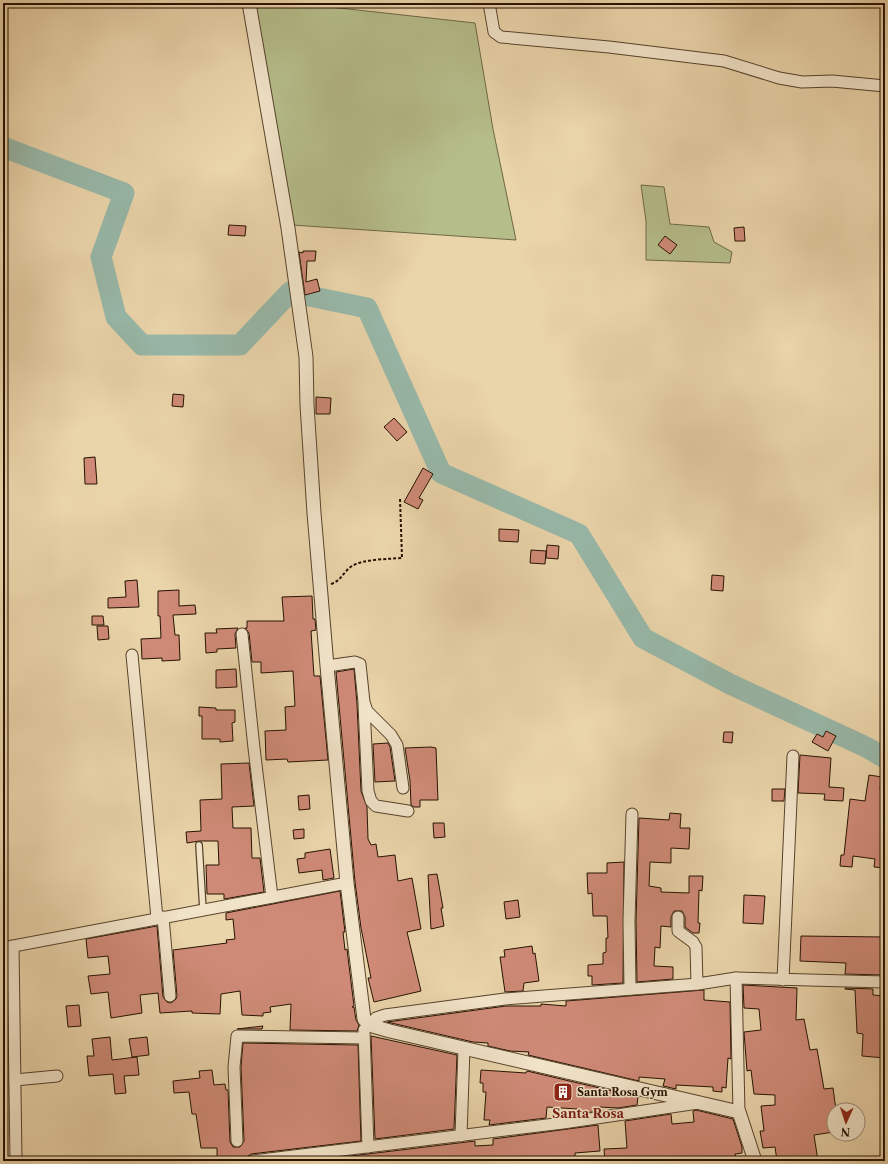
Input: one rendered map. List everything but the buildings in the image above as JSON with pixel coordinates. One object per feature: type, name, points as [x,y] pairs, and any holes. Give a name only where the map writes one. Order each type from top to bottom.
[{"type":"street","points":[[249,3],[292,260],[306,357],[307,406],[327,666],[347,883],[366,1022],[364,1038],[368,1147]]},
{"type":"street","points":[[489,3],[494,32],[501,37],[609,47],[724,61],[779,78],[802,82],[832,81],[885,86]]},
{"type":"street","points":[[242,634],[272,897]]},
{"type":"street","points":[[132,654],[160,918],[170,996]]},
{"type":"street","points":[[327,666],[354,662],[360,664],[364,702],[368,792],[371,801],[376,806],[408,811]]},
{"type":"street","points":[[364,702],[372,716],[396,740],[399,751],[403,788]]},
{"type":"street","points":[[783,980],[793,756]]},
{"type":"street","points":[[630,989],[629,921],[632,814]]},
{"type":"street","points":[[16,1161],[15,1080],[8,947],[347,883]]},
{"type":"street","points":[[678,917],[678,931],[693,942],[697,950],[697,984]]},
{"type":"street","points":[[366,1022],[385,1015],[449,1005],[504,999],[697,984],[736,978],[885,982]]},
{"type":"street","points":[[736,978],[739,1112],[755,1161]]},
{"type":"street","points":[[366,1022],[464,1048],[704,1102],[739,1112]]},
{"type":"street","points":[[237,1141],[234,1067],[235,1039],[237,1036],[364,1038]]},
{"type":"street","points":[[461,1136],[464,1048]]},
{"type":"street","points":[[15,1080],[57,1076]]},
{"type":"street","points":[[252,1161],[322,1157],[368,1147],[461,1136],[704,1102]]},
{"type":"lane","points":[[883,3],[885,12]]},
{"type":"lane","points":[[198,846],[203,910]]},
{"type":"path","points":[[320,587],[336,582],[352,565],[373,560],[402,558],[400,498]]},
{"type":"green space","points":[[255,3],[294,3],[475,23],[493,129],[516,240],[292,225]]},
{"type":"green space","points":[[641,185],[664,187],[670,224],[709,227],[714,242],[732,252],[730,263],[646,260],[646,221]]},
{"type":"waterway","points":[[3,147],[124,193],[101,257],[116,317],[142,345],[240,345],[290,292],[367,308],[441,473],[579,534],[643,638],[730,684],[866,747],[885,758]]},
{"type":"place","name":"Santa Rosa Gym","points":[[563,1092]]},
{"type":"district","name":"Santa Rosa","points":[[588,1113]]}]
